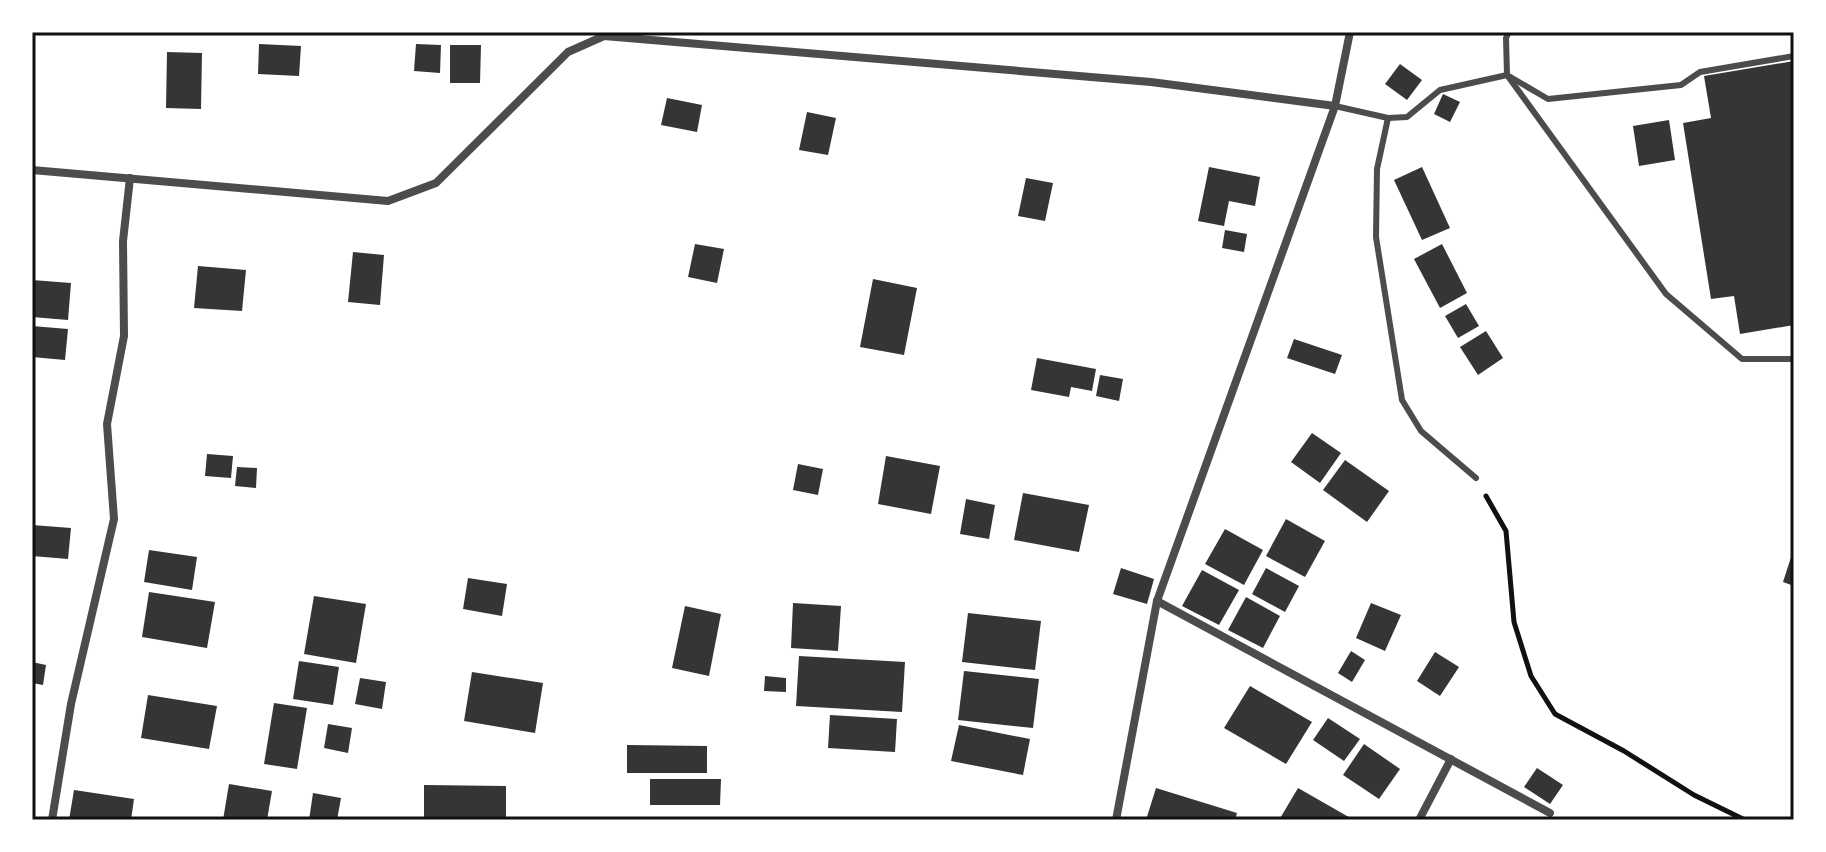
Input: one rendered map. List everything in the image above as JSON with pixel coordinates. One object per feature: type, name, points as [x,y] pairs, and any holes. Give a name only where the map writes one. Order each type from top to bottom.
[{"type":"street","points":[[1116,820],[1157,601],[1335,106],[1350,32]]},
{"type":"street","points":[[32,170],[388,201],[436,183],[568,52],[604,36],[1151,82],[1335,106]]},
{"type":"street","points":[[52,820],[71,704],[114,519],[107,424],[124,336],[123,241],[130,178]]},
{"type":"street","points":[[1157,601],[1550,813]]},
{"type":"street","points":[[1419,820],[1451,759]]},
{"type":"lane","points":[[1509,32],[1506,38],[1507,75],[1666,294],[1742,359],[1794,359]]},
{"type":"lane","points":[[1335,106],[1388,118],[1407,117],[1440,90],[1507,75],[1548,99],[1681,85],[1700,72],[1794,56]]},
{"type":"lane","points":[[1388,118],[1377,169],[1376,237],[1402,400],[1421,431],[1476,478]]},
{"type":"path","points":[[1476,478],[1506,531],[1514,622],[1531,676],[1555,714],[1624,751],[1694,795],[1745,820]]},
{"type":"building","points":[[259,44],[301,46],[299,76],[258,74]]},
{"type":"building","points":[[416,44],[441,45],[440,73],[414,71]]},
{"type":"building","points":[[450,45],[481,45],[480,83],[450,83]]},
{"type":"building","points":[[167,52],[202,53],[201,109],[166,108]]},
{"type":"building","points":[[1794,61],[1794,325],[1740,334],[1734,296],[1711,299],[1683,123],[1711,118],[1704,76]]},
{"type":"building","points":[[1400,64],[1422,80],[1407,100],[1385,84]]},
{"type":"building","points":[[1443,94],[1460,102],[1450,122],[1434,114]]},
{"type":"building","points":[[667,98],[702,105],[697,132],[661,125]]},
{"type":"building","points":[[807,112],[836,118],[828,155],[799,150]]},
{"type":"building","points":[[1669,120],[1675,160],[1639,166],[1633,126]]},
{"type":"building","points":[[1209,167],[1260,177],[1255,206],[1229,201],[1224,226],[1198,221]]},
{"type":"building","points":[[1422,167],[1450,228],[1422,240],[1394,180]]},
{"type":"building","points":[[1026,178],[1053,183],[1045,221],[1018,216]]},
{"type":"building","points":[[1225,230],[1247,234],[1244,252],[1222,248]]},
{"type":"building","points":[[695,244],[724,249],[717,283],[688,277]]},
{"type":"building","points":[[1442,244],[1467,293],[1440,308],[1414,259]]},
{"type":"building","points":[[353,252],[384,255],[380,305],[348,302]]},
{"type":"building","points":[[198,266],[246,270],[242,311],[194,308]]},
{"type":"building","points":[[873,279],[917,288],[904,355],[860,347]]},
{"type":"building","points":[[32,280],[71,283],[68,320],[32,317]]},
{"type":"building","points":[[1466,304],[1479,326],[1458,338],[1445,316]]},
{"type":"building","points":[[32,326],[68,329],[65,360],[32,357]]},
{"type":"building","points":[[1486,331],[1503,358],[1478,375],[1460,347]]},
{"type":"building","points":[[1294,339],[1342,355],[1335,374],[1287,358]]},
{"type":"building","points":[[1037,358],[1096,369],[1092,391],[1071,387],[1069,397],[1031,390]]},
{"type":"building","points":[[1100,375],[1123,379],[1119,401],[1096,396]]},
{"type":"building","points":[[1312,433],[1341,453],[1320,483],[1291,462]]},
{"type":"building","points":[[207,454],[233,456],[231,478],[205,476]]},
{"type":"building","points":[[886,456],[940,466],[931,514],[878,504]]},
{"type":"building","points":[[1345,460],[1389,491],[1367,522],[1323,490]]},
{"type":"building","points":[[798,464],[823,469],[818,495],[793,490]]},
{"type":"building","points":[[237,467],[257,468],[256,488],[235,486]]},
{"type":"building","points":[[1023,493],[1089,505],[1079,552],[1014,540]]},
{"type":"building","points":[[966,499],[995,505],[989,539],[960,534]]},
{"type":"building","points":[[1286,519],[1325,541],[1305,577],[1266,556]]},
{"type":"building","points":[[32,525],[71,528],[68,559],[32,556]]},
{"type":"building","points":[[1225,529],[1263,550],[1244,585],[1205,564]]},
{"type":"building","points":[[1794,548],[1794,586],[1783,582]]},
{"type":"building","points":[[149,550],[197,557],[192,590],[144,582]]},
{"type":"building","points":[[1121,568],[1154,579],[1147,604],[1113,594]]},
{"type":"building","points":[[1266,568],[1299,586],[1285,612],[1252,594]]},
{"type":"building","points":[[1202,570],[1239,590],[1219,625],[1182,606]]},
{"type":"building","points":[[468,578],[507,584],[502,616],[463,609]]},
{"type":"building","points":[[149,592],[215,602],[207,648],[142,637]]},
{"type":"building","points":[[314,596],[366,604],[356,663],[304,654]]},
{"type":"building","points":[[1246,597],[1280,616],[1263,648],[1228,630]]},
{"type":"building","points":[[793,603],[841,606],[838,651],[791,648]]},
{"type":"building","points":[[1371,603],[1401,615],[1385,651],[1356,638]]},
{"type":"building","points":[[685,606],[721,614],[709,676],[672,668]]},
{"type":"building","points":[[968,613],[1041,621],[1035,670],[962,662]]},
{"type":"building","points":[[1351,651],[1365,660],[1352,682],[1338,673]]},
{"type":"building","points":[[1435,652],[1459,667],[1440,696],[1417,681]]},
{"type":"building","points":[[799,656],[905,662],[902,712],[796,706]]},
{"type":"building","points":[[299,661],[339,667],[333,705],[293,699]]},
{"type":"building","points":[[32,662],[46,665],[43,685],[32,683]]},
{"type":"building","points":[[964,671],[1039,679],[1033,728],[958,720]]},
{"type":"building","points":[[472,672],[543,683],[535,733],[464,721]]},
{"type":"building","points":[[765,676],[786,678],[786,692],[764,691]]},
{"type":"building","points":[[360,678],[386,682],[382,709],[355,704]]},
{"type":"building","points":[[1250,686],[1312,722],[1286,764],[1224,728]]},
{"type":"building","points":[[148,695],[217,706],[209,749],[141,738]]},
{"type":"building","points":[[274,703],[307,708],[297,769],[264,764]]},
{"type":"building","points":[[830,715],[897,719],[895,752],[828,748]]},
{"type":"building","points":[[1328,718],[1360,739],[1344,761],[1313,740]]},
{"type":"building","points":[[328,724],[352,728],[348,753],[324,748]]},
{"type":"building","points":[[959,725],[1030,739],[1023,775],[951,761]]},
{"type":"building","points":[[1364,744],[1400,769],[1379,799],[1343,775]]},
{"type":"building","points":[[627,745],[707,746],[707,773],[627,773]]},
{"type":"building","points":[[1537,768],[1563,785],[1550,804],[1524,787]]},
{"type":"building","points":[[650,779],[721,779],[720,805],[650,805]]},
{"type":"building","points":[[229,784],[272,791],[267,820],[223,820]]},
{"type":"building","points":[[424,785],[506,786],[506,820],[424,820]]},
{"type":"building","points":[[1156,788],[1237,813],[1235,820],[1146,820]]},
{"type":"building","points":[[1298,788],[1354,820],[1279,820]]},
{"type":"building","points":[[74,790],[134,799],[131,820],[69,820]]},
{"type":"building","points":[[313,793],[341,798],[337,820],[309,820]]}]
